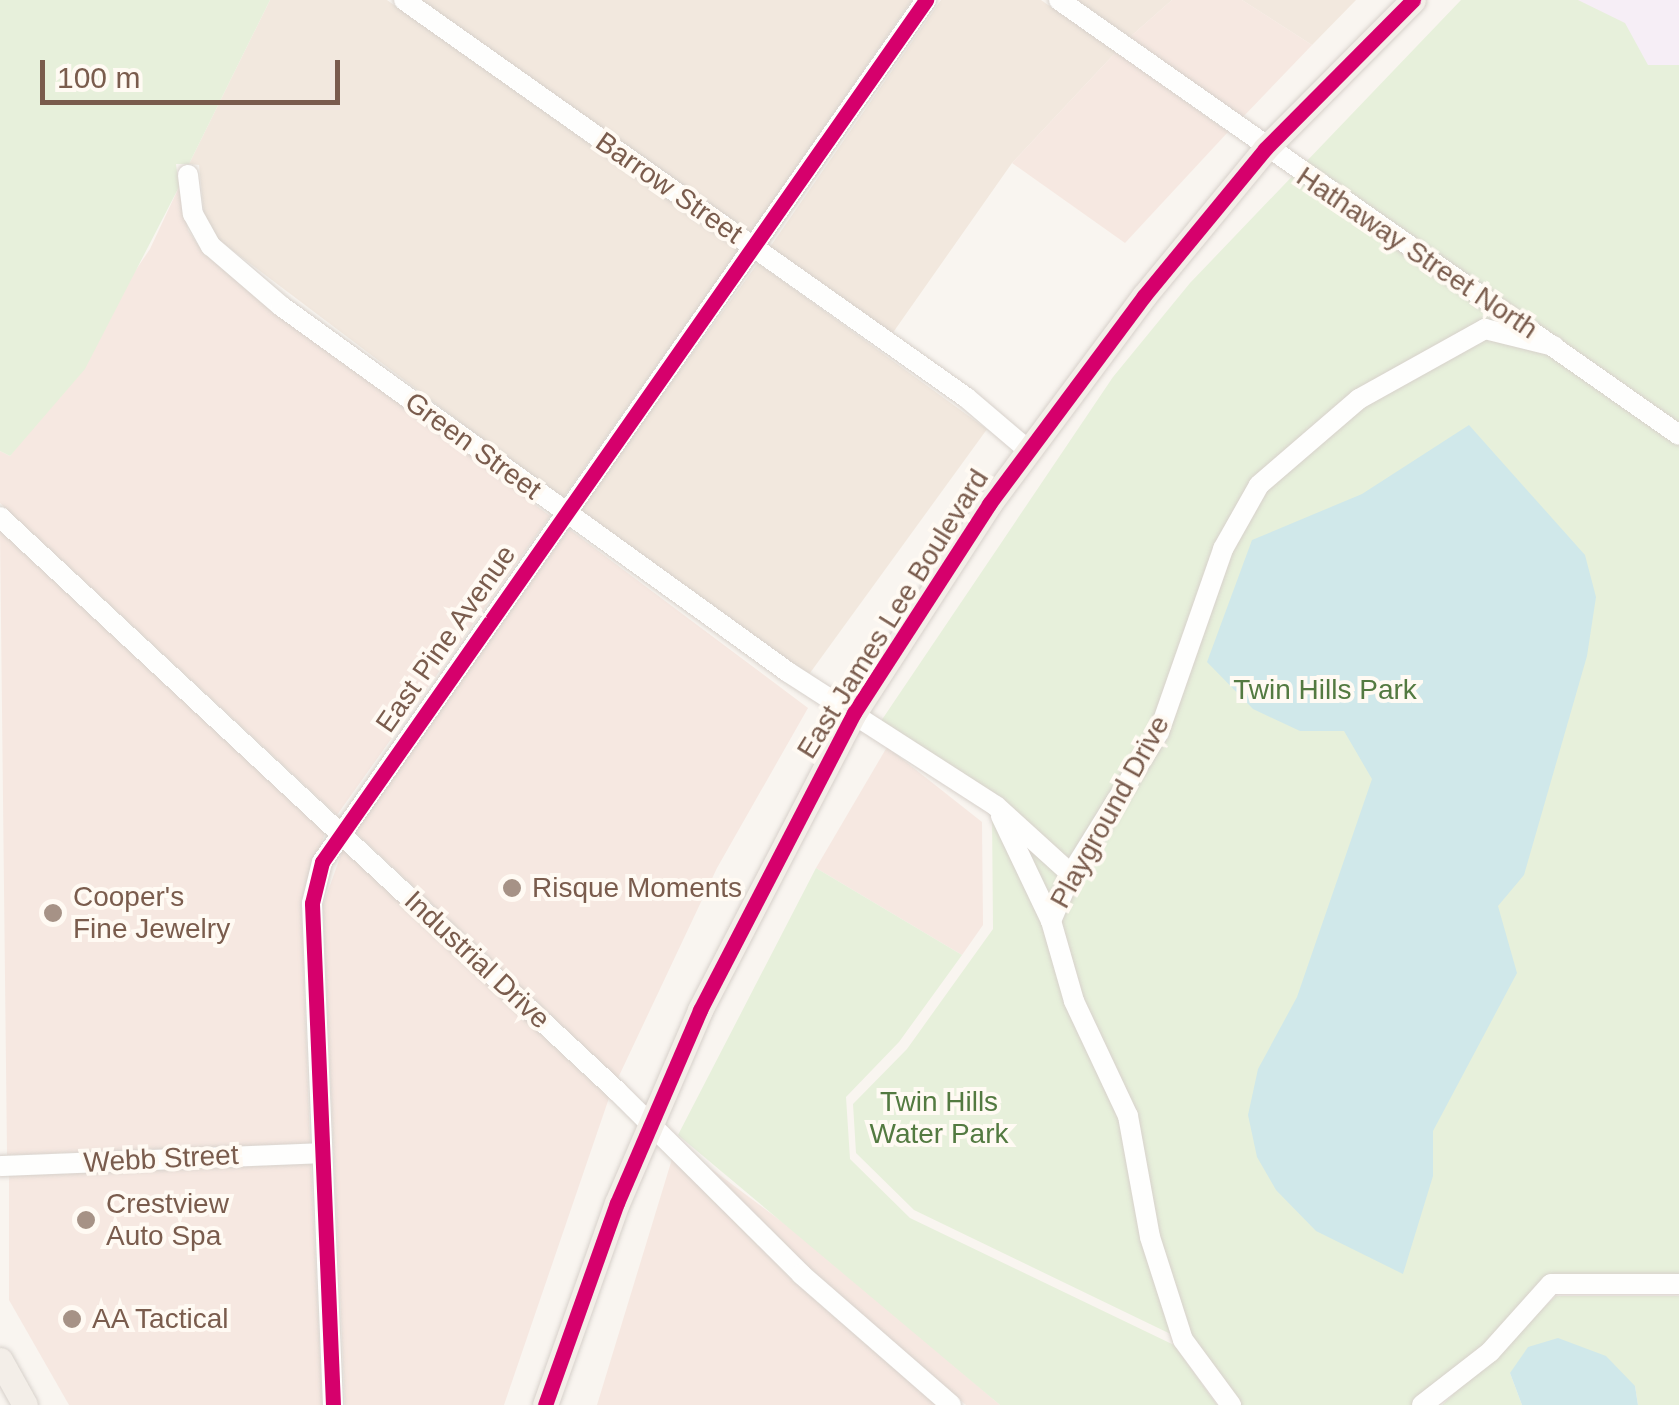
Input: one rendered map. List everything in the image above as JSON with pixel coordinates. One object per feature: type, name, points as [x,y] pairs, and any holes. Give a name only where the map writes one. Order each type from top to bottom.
[{"type":"main road","name":"East James Lee Boulevard","points":[[545,1405],[651,1123],[700,1010],[854,713],[1028,450],[1265,149],[1413,0]]},
{"type":"main road","points":[[0,1360],[25,1405]]},
{"type":"street","name":"Barrow Street","points":[[404,0],[967,398],[1028,450]]},
{"type":"street","name":"East Pine Avenue","points":[[334,1405],[312,903],[340,832],[926,0]]},
{"type":"street","name":"Hathaway Street North","points":[[1059,0],[1265,149],[1679,435]]},
{"type":"street","name":"Green Street","points":[[188,175],[193,214],[211,246],[565,514],[996,806],[1071,874]]},
{"type":"street","name":"Playground Drive","points":[[1232,1405],[1183,1340],[1150,1238],[1128,1116],[1074,1001],[1051,921],[1071,874],[1159,732],[1224,549],[1259,486],[1359,398],[1485,329],[1554,346]]},
{"type":"street","name":"Industrial Drive","points":[[0,517],[651,1123],[801,1274],[951,1405]]},
{"type":"street","points":[[996,806],[1051,921]]},
{"type":"street","name":"Webb Street","points":[[0,1166],[322,1153]]},
{"type":"street","points":[[1422,1405],[1490,1352],[1551,1284],[1679,1284]]},
{"type":"shaded area","points":[[270,0],[387,0],[739,250],[562,499],[219,240],[204,213],[199,165],[189,164]]},
{"type":"shaded area","points":[[421,0],[912,0],[750,234]]},
{"type":"shaded area","points":[[941,0],[1041,0],[1116,52],[1012,163],[892,334],[770,247]]},
{"type":"shaded area","points":[[1077,0],[1172,0],[1130,37]]},
{"type":"shaded area","points":[[1172,0],[1242,0],[1312,45],[1242,118],[1130,37]]},
{"type":"shaded area","points":[[1242,0],[1356,0],[1312,45]]},
{"type":"shaded area","points":[[1578,0],[1679,0],[1679,65],[1648,65]]},
{"type":"shaded area","points":[[1116,52],[1228,132],[1125,243],[1012,163]]},
{"type":"shaded area","points":[[179,187],[188,230],[204,254],[550,516],[337,815],[0,503],[0,451],[10,456],[150,249]]},
{"type":"shaded area","points":[[758,263],[987,429],[807,677],[578,511]]},
{"type":"shaded area","points":[[569,529],[808,708],[717,868],[618,1078],[354,831]]},
{"type":"shaded area","points":[[0,531],[325,833],[301,902],[310,1143],[7,1155]]},
{"type":"shaded area","points":[[887,747],[982,822],[983,925],[962,955],[816,868]]},
{"type":"shaded area","points":[[343,849],[609,1098],[504,1405],[345,1405],[323,905]]},
{"type":"shaded area","points":[[672,1159],[793,1281],[936,1405],[597,1405]]},
{"type":"shaded area","points":[[311,1164],[322,1405],[69,1405],[9,1300],[9,1176]]},
{"type":"shaded area","points":[[709,1167],[821,1251],[1000,1405],[966,1405],[808,1267]]},
{"type":"green space","points":[[0,0],[270,0],[189,164],[176,164],[179,187],[85,369],[10,456],[0,451]]},
{"type":"green space","name":"Twin Hills Park","points":[[1461,0],[1578,0],[1625,23],[1648,65],[1679,65],[1679,1287],[1551,1284],[1422,1405],[1231,1405],[1183,1340],[914,1210],[856,1153],[853,1104],[907,1049],[993,929],[992,813],[877,727],[1113,377],[1190,283]]},
{"type":"green space","points":[[816,868],[962,955],[899,1042],[846,1097],[850,1159],[910,1218],[1174,1345],[1217,1405],[1000,1405],[678,1135]]},
{"type":"green space","points":[[1556,1296],[1679,1296],[1679,1405],[1638,1405],[1635,1386],[1510,1373],[1522,1405],[1442,1405]]},
{"type":"water","points":[[1469,425],[1585,555],[1596,597],[1587,656],[1524,875],[1498,906],[1517,973],[1433,1131],[1433,1176],[1403,1274],[1316,1231],[1276,1190],[1257,1157],[1248,1115],[1258,1069],[1297,997],[1372,779],[1344,731],[1300,731],[1253,709],[1207,662],[1252,540],[1362,494]]},
{"type":"water","points":[[1558,1338],[1606,1356],[1635,1386],[1638,1405],[1522,1405],[1510,1373],[1528,1347]]},
{"type":"cycle path","points":[[333,1405],[312,903],[322,862],[926,0]]},
{"type":"cycle path","points":[[545,1405],[617,1203],[700,1010],[854,713],[989,504],[1144,296],[1265,149],[1413,0]]},
{"type":"place","name":"Risque Moments","points":[[512,888]]},
{"type":"place","name":"Cooper's Fine Jewelry","points":[[53,913]]},
{"type":"place","name":"Crestview Auto Spa","points":[[86,1220]]},
{"type":"place","name":"AA Tactical","points":[[72,1319]]},
{"type":"park label","name":"Twin Hills Water Park","points":[[939,1118]]}]
